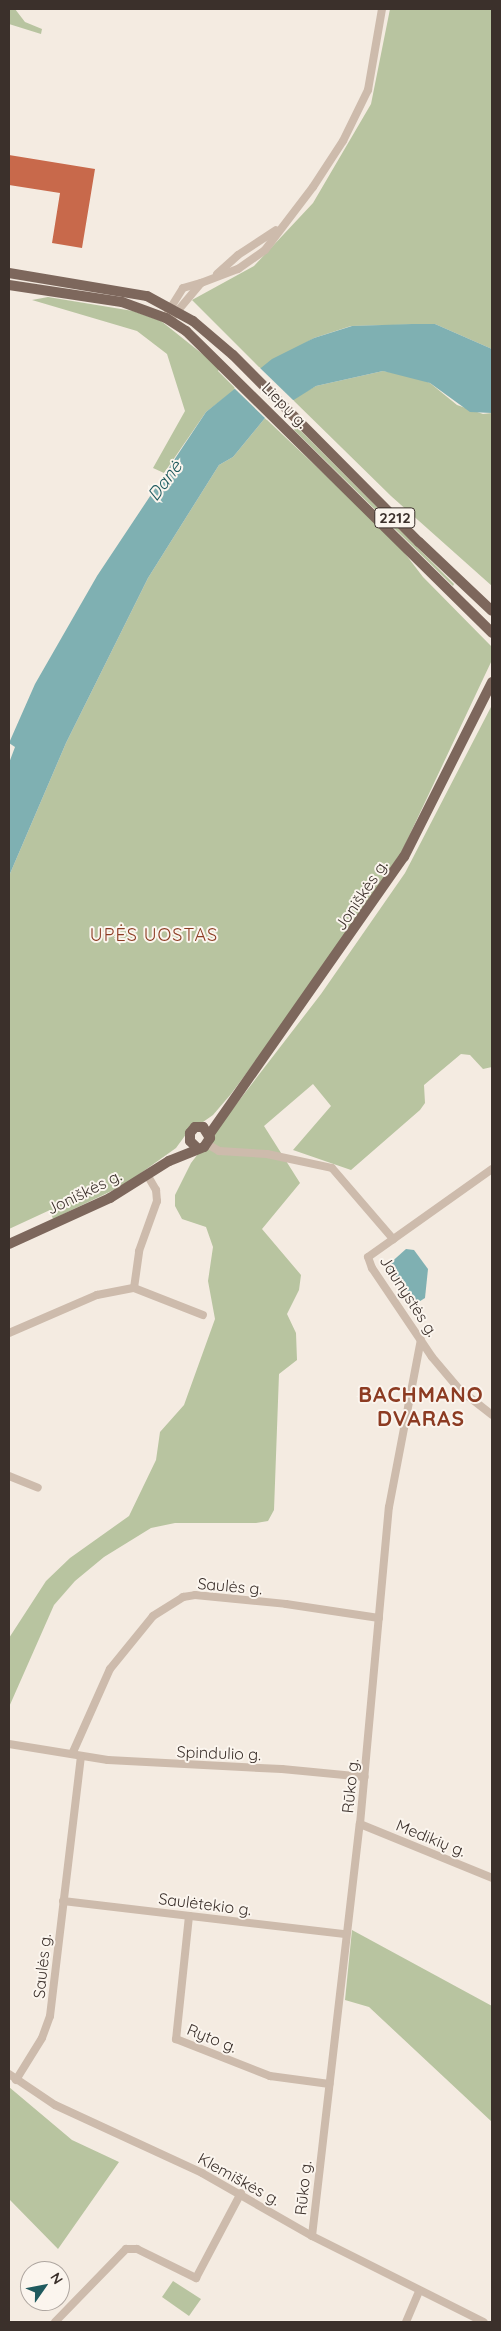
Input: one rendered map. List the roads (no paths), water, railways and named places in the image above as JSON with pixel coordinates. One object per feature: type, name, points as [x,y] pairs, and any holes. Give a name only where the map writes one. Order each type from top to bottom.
[{"type":"main road","name":"Liepų g.","points":[[9,274],[125,291],[174,309],[233,355],[492,611]]},
{"type":"main road","name":"Liepų g.","points":[[9,285],[122,302],[168,319],[223,365],[492,632]]},
{"type":"main road","name":"Joniškės g.","points":[[9,1244],[110,1198],[148,1176],[169,1161],[196,1147],[207,1136],[341,952],[404,857],[492,682]]},
{"type":"main road","name":"Joniškės g.","points":[[169,1161],[189,1137],[192,1130],[207,1136]]},
{"type":"main road","points":[[189,1137],[196,1147]]},
{"type":"street","points":[[168,319],[183,288],[201,283],[252,260],[313,187],[364,99],[382,9]]},
{"type":"street","points":[[216,275],[238,254],[278,229]]},
{"type":"street","points":[[174,309],[201,283]]},
{"type":"street","points":[[207,1136],[219,1151],[267,1154],[332,1168],[393,1239]]},
{"type":"street","name":"Jaunystės g.","points":[[492,1169],[368,1257],[368,1263],[421,1340],[459,1389],[492,1415]]},
{"type":"street","points":[[134,1288],[139,1251],[157,1200],[156,1190],[148,1176]]},
{"type":"street","points":[[9,1334],[97,1295],[134,1288],[202,1315]]},
{"type":"street","name":"Rūko g.","points":[[312,2236],[344,1934],[360,1824],[389,1507],[421,1340]]},
{"type":"street","points":[[9,1476],[38,1488]]},
{"type":"street","name":"Saulės g.","points":[[73,1752],[110,1669],[153,1616],[182,1597],[277,1603],[379,1618]]},
{"type":"street","points":[[9,1744],[73,1752],[80,1757]]},
{"type":"street","name":"Saulės g.","points":[[16,2080],[47,2028],[80,1757]]},
{"type":"street","name":"Spindulio g.","points":[[80,1757],[364,1777]]},
{"type":"street","name":"Medikių g.","points":[[360,1824],[492,1878]]},
{"type":"street","name":"Saulėtekio g.","points":[[63,1901],[344,1934]]},
{"type":"street","name":"Ryto g.","points":[[189,1916],[176,2038],[270,2076],[328,2084]]},
{"type":"street","name":"Klemiškės g.","points":[[9,2074],[55,2105],[241,2193],[312,2236],[484,2322]]},
{"type":"street","points":[[55,2322],[126,2249],[137,2249],[196,2278],[241,2193]]},
{"type":"street","points":[[406,2322],[419,2291]]},
{"type":"water","name":"Danė","points":[[435,324],[492,349],[492,413],[470,412],[430,383],[383,371],[316,386],[265,418],[233,457],[219,465],[148,578],[66,743],[9,876],[9,763],[15,747],[9,743],[35,684],[97,576],[206,412],[272,359],[314,338],[352,326]]},
{"type":"water","points":[[406,1249],[414,1250],[428,1269],[425,1298],[417,1303],[387,1266]]},
{"type":"district","name":"UPĖS UOSTAS","points":[[154,935]]},
{"type":"district","name":"BACHMANO DVARAS","points":[[421,1406]]}]
